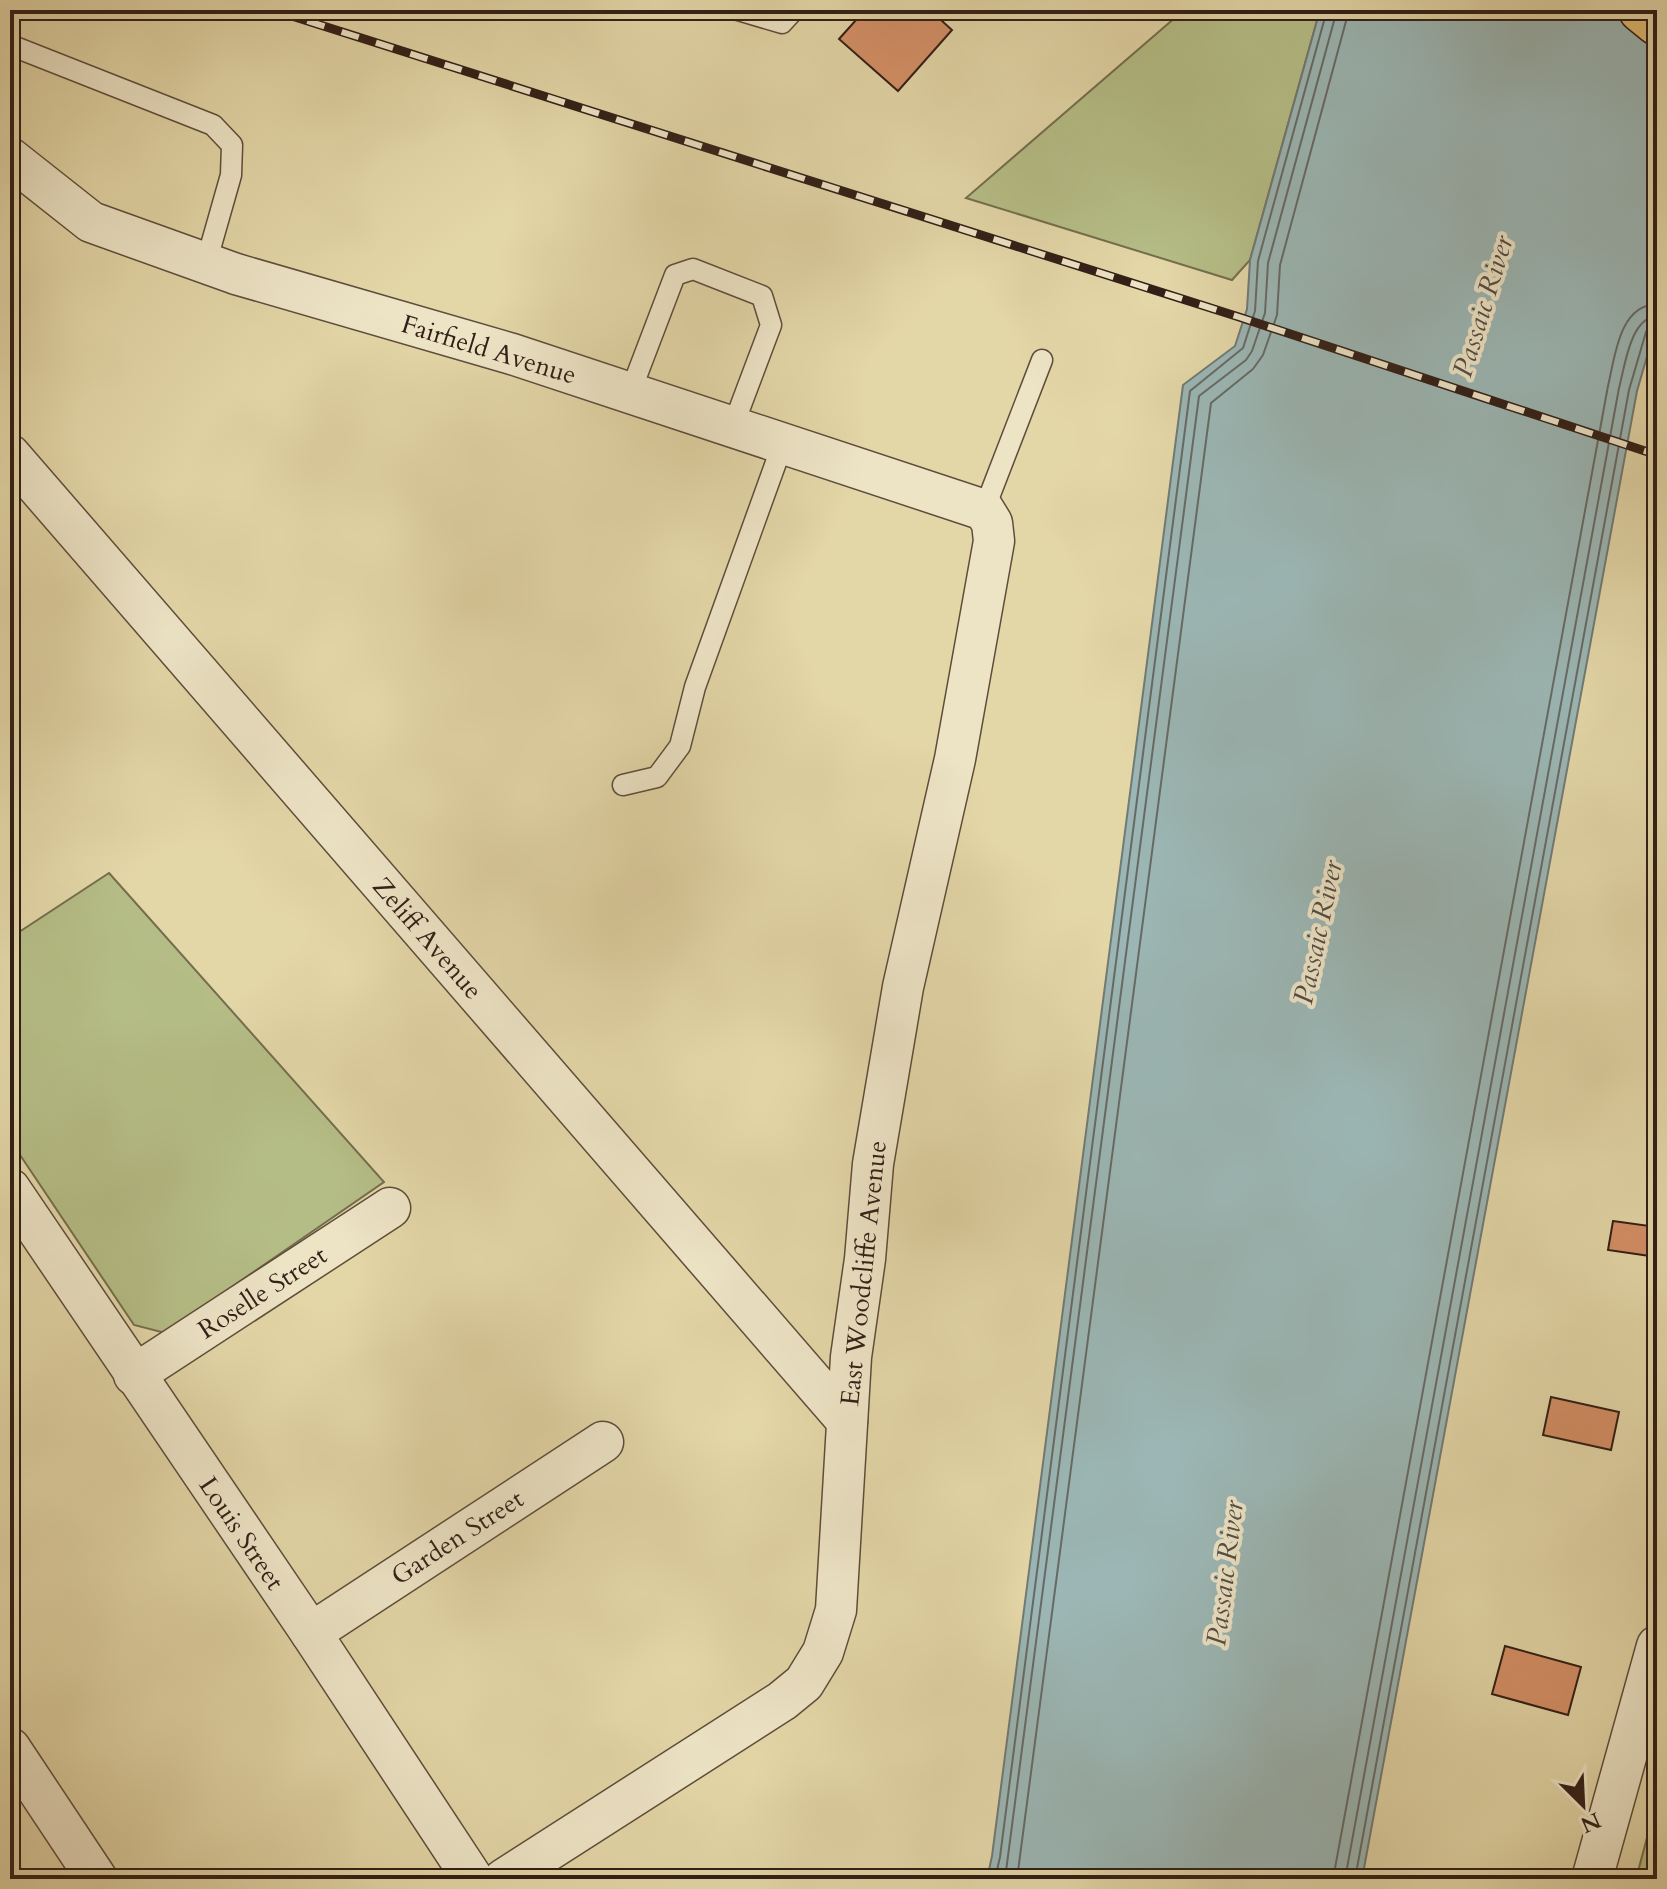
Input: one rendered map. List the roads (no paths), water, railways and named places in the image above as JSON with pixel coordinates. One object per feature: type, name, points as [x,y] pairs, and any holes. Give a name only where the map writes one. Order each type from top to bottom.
[{"type":"main road","points":[[1641,10],[1657,23]]},
{"type":"street","name":"Fairfield Avenue","points":[[10,158],[91,222],[206,263],[512,354],[984,510]]},
{"type":"street","name":"Zeliff Avenue","points":[[10,455],[847,1421]]},
{"type":"street","name":"East Woodcliffe Avenue","points":[[504,1879],[782,1701],[804,1683],[823,1652],[836,1610],[851,1357],[865,1259],[873,1164],[903,987],[955,759],[994,541],[992,523],[984,510]]},
{"type":"street","name":"Louis Street","points":[[10,1189],[311,1633],[473,1879]]},
{"type":"street","name":"Roselle Street","points":[[134,1375],[390,1208]]},
{"type":"street","name":"Garden Street","points":[[311,1633],[603,1442]]},
{"type":"street","points":[[1592,1879],[1657,1646]]},
{"type":"street","points":[[10,1748],[97,1879]]},
{"type":"lane","points":[[738,10],[782,23],[794,10]]},
{"type":"lane","points":[[10,45],[213,125],[232,145],[231,175],[206,263]]},
{"type":"lane","points":[[630,393],[675,275],[693,269],[762,296],[771,325],[733,426]]},
{"type":"lane","points":[[984,510],[1042,360]]},
{"type":"lane","points":[[623,785],[657,777],[680,746],[695,687],[783,443]]},
{"type":"water","name":"Passaic River","points":[[1320,10],[1657,10],[1657,322],[1637,391],[1362,1879],[987,1879],[1183,385],[1235,346],[1247,309],[1250,260]]},
{"type":"railway","points":[[273,10],[1239,317],[1657,455]]}]
